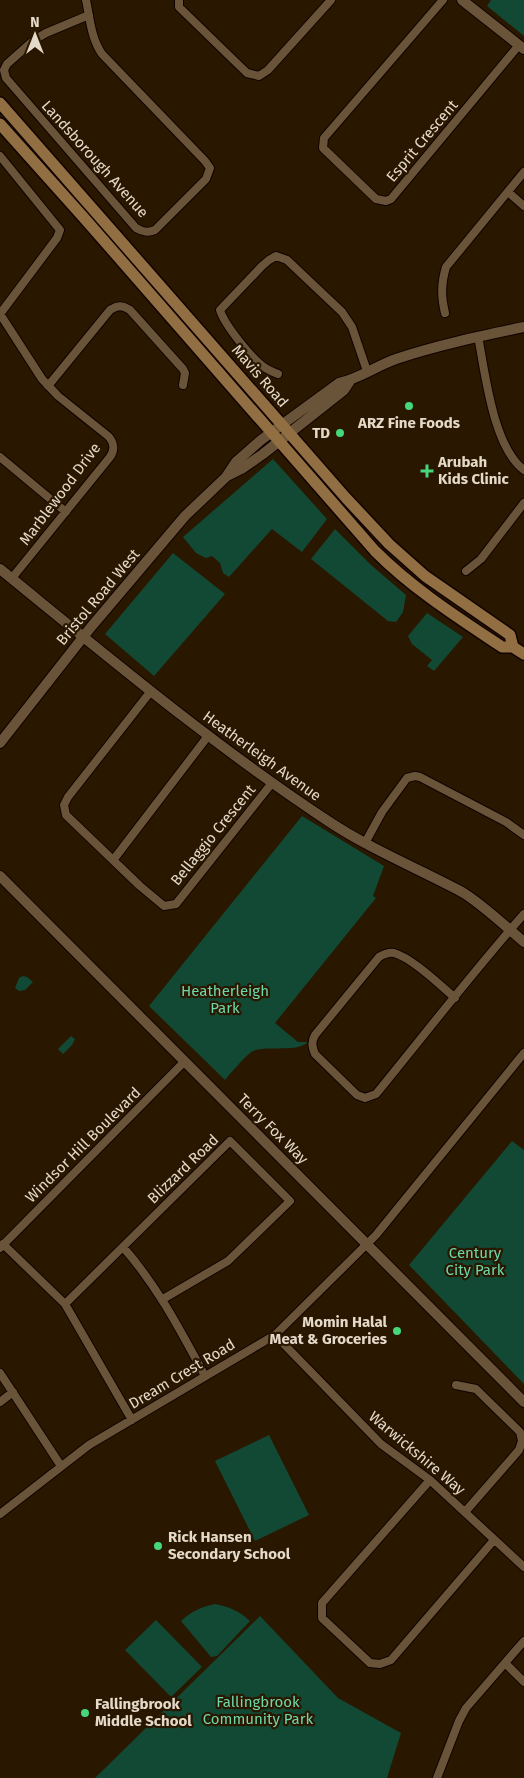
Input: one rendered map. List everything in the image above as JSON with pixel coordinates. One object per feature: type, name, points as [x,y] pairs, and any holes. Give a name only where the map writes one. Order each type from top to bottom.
[{"type":"main road","name":"Mavis Road","points":[[0,103],[346,498],[389,544],[436,584],[510,634],[513,647]]},
{"type":"main road","name":"Mavis Road","points":[[0,124],[362,538],[392,568],[426,596],[502,647],[513,647],[524,654]]},
{"type":"street","name":"Landsborough Avenue","points":[[86,0],[89,15],[92,34],[102,54],[210,168],[206,179],[155,230],[150,232],[141,231],[136,228],[4,74],[7,64],[34,40],[89,15]]},
{"type":"street","points":[[179,0],[179,7],[247,73],[259,76],[268,70],[331,0]]},
{"type":"street","name":"Esprit Crescent","points":[[443,0],[324,138],[324,148],[376,199],[386,201],[391,199],[522,47]]},
{"type":"street","points":[[462,0],[522,47]]},
{"type":"street","points":[[0,156],[59,227],[60,233],[0,314]]},
{"type":"street","points":[[445,313],[442,282],[446,267],[524,172]]},
{"type":"street","points":[[508,192],[524,206]]},
{"type":"street","points":[[278,374],[264,368],[222,320],[220,310],[262,266],[276,256],[287,260],[342,312],[352,327],[368,371]]},
{"type":"street","points":[[48,386],[110,310],[116,306],[122,306],[130,310],[185,372],[183,386]]},
{"type":"street","name":"Marblewood Drive","points":[[0,314],[32,366],[48,386],[108,436],[113,443],[112,454],[12,578]]},
{"type":"street","name":"Bristol Road West","points":[[0,743],[84,637],[185,516],[226,477],[236,462],[286,428],[339,383],[350,381],[368,371],[419,351],[524,327]]},
{"type":"street","points":[[478,336],[495,419],[511,456],[524,470]]},
{"type":"street","points":[[0,457],[66,512]]},
{"type":"street","points":[[466,571],[481,559],[524,503]]},
{"type":"street","name":"Heatherleigh Avenue","points":[[0,569],[208,736],[272,783],[365,844],[463,893],[524,942]]},
{"type":"street","name":"Bellaggio Crescent","points":[[151,691],[68,797],[64,805],[66,815],[158,902],[164,906],[176,904],[272,783]]},
{"type":"street","points":[[114,859],[208,736]]},
{"type":"street","points":[[365,844],[382,812],[407,778],[415,776],[497,817],[524,835]]},
{"type":"street","name":"Terry Fox Way","points":[[0,876],[524,1402]]},
{"type":"street","points":[[455,998],[412,962],[394,953],[385,953],[379,957],[315,1035],[312,1040],[312,1049],[357,1095],[365,1098],[376,1094],[455,998],[510,930],[524,914]]},
{"type":"street","name":"Dream Crest Road","points":[[0,1514],[101,1437],[275,1335],[368,1244],[524,1054]]},
{"type":"street","name":"Windsor Hill Boulevard","points":[[2,1246],[185,1061]]},
{"type":"street","name":"Blizzard Road","points":[[65,1304],[230,1141],[290,1201],[228,1261],[163,1299]]},
{"type":"street","points":[[2,1246],[65,1304],[132,1420]]},
{"type":"street","points":[[123,1247],[142,1268],[163,1299],[205,1376]]},
{"type":"street","name":"Warwickshire Way","points":[[275,1335],[382,1444],[430,1480],[524,1567]]},
{"type":"street","points":[[0,1373],[61,1466]]},
{"type":"street","points":[[456,1385],[476,1389],[520,1432],[522,1441],[519,1450],[465,1512]]},
{"type":"street","points":[[0,1402],[13,1392]]},
{"type":"street","points":[[430,1480],[322,1603],[322,1618],[370,1663],[380,1664],[391,1660],[494,1540]]},
{"type":"street","points":[[437,1778],[466,1708],[524,1641]]},
{"type":"street","points":[[505,1663],[524,1682]]},
{"type":"green space","points":[[491,0],[524,0],[524,36],[487,6]]},
{"type":"green space","points":[[273,459],[327,519],[302,552],[272,529],[229,577],[223,573],[220,563],[212,556],[206,558],[196,553],[183,537]]},
{"type":"green space","points":[[335,529],[371,565],[406,595],[403,612],[396,622],[388,621],[311,559]]},
{"type":"green space","points":[[173,553],[225,594],[154,676],[105,634]]},
{"type":"green space","points":[[427,613],[463,637],[434,671],[427,666],[432,660],[412,644],[408,636]]},
{"type":"green space","name":"Heatherleigh Park","points":[[302,816],[384,866],[373,896],[376,898],[275,1023],[298,1042],[308,1042],[297,1047],[253,1051],[225,1080],[149,1006]]},
{"type":"green space","points":[[23,976],[33,982],[25,990],[19,991],[15,988],[19,978]]},
{"type":"green space","points":[[71,1036],[75,1039],[63,1054],[58,1049]]},
{"type":"green space","name":"Century City Park","points":[[512,1141],[524,1150],[524,1384],[409,1265]]},
{"type":"green space","points":[[269,1435],[309,1515],[255,1541],[215,1461]]},
{"type":"green space","points":[[215,1604],[234,1610],[250,1621],[217,1656],[211,1657],[181,1621],[197,1610]]},
{"type":"green space","name":"Fallingbrook Community Park","points":[[260,1616],[338,1698],[401,1733],[387,1778],[95,1778]]},
{"type":"green space","points":[[156,1620],[202,1667],[171,1697],[125,1650]]},
{"type":"place","name":"ARZ Fine Foods","points":[[409,406]]},
{"type":"place","name":"TD","points":[[340,433]]},
{"type":"place","name":"Arubah Kids Clinic","points":[[427,471]]},
{"type":"place","name":"Momin Halal Meat & Groceries","points":[[397,1331]]},
{"type":"place","name":"Rick Hansen Secondary School","points":[[158,1546]]},
{"type":"place","name":"Fallingbrook Middle School","points":[[85,1713]]}]
